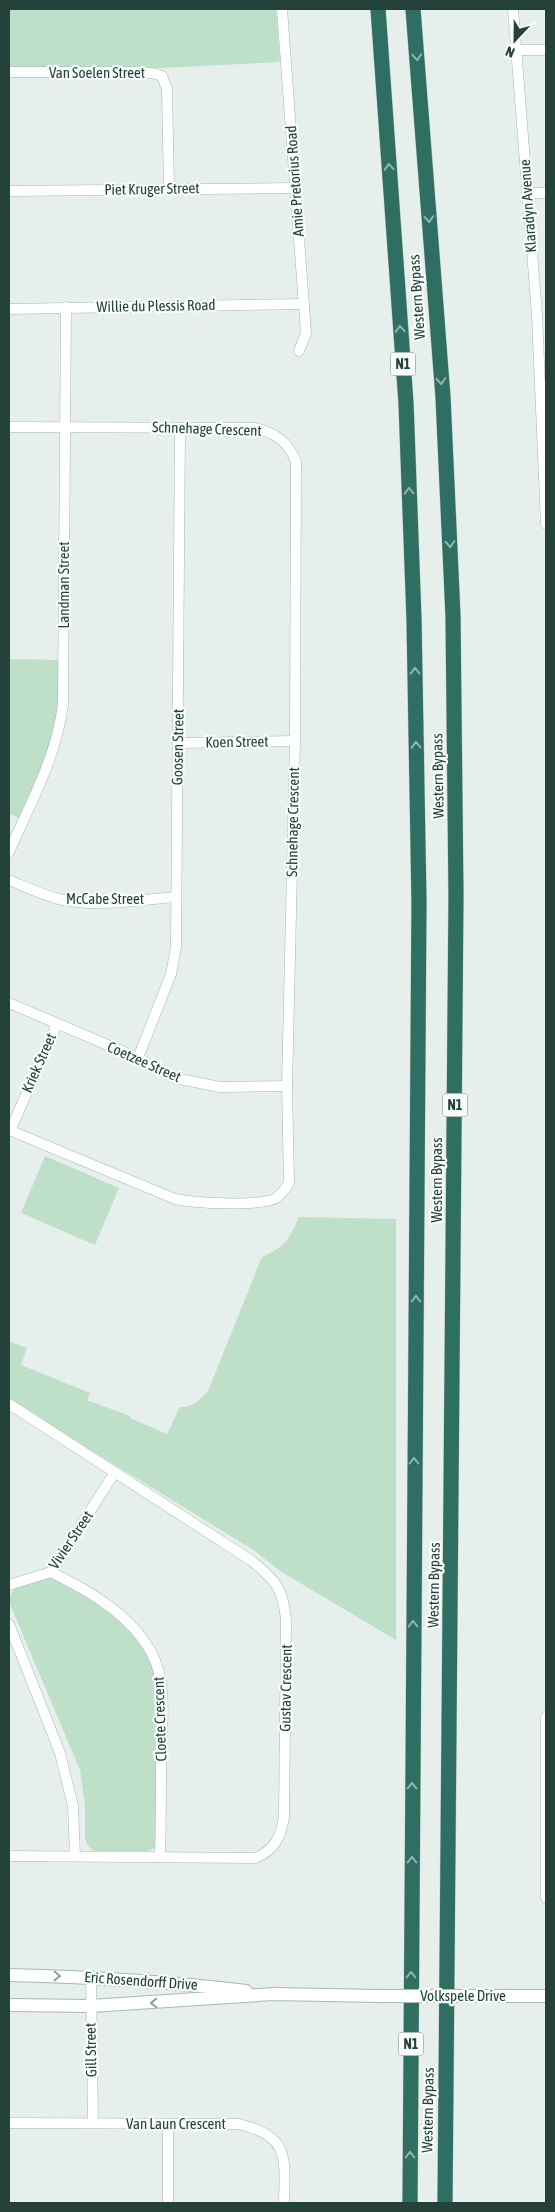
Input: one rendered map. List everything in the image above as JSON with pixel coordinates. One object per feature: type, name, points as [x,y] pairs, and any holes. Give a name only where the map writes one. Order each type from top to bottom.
[{"type":"highway","name":"Western Bypass","points":[[378,9],[406,403],[414,619],[419,892],[410,2203]]},
{"type":"highway","name":"Western Bypass","points":[[413,9],[442,397],[453,616],[456,906],[445,2203]]},
{"type":"street","name":"Amie Pretorius Road","points":[[282,9],[306,333],[299,351]]},
{"type":"street","name":"Klaradyn Avenue","points":[[513,9],[527,193],[542,316],[546,524]]},
{"type":"street","points":[[516,50],[546,50]]},
{"type":"street","name":"Van Soelen Street","points":[[9,72],[144,72],[162,76],[167,90],[169,188]]},
{"type":"street","name":"Piet Kruger Street","points":[[9,191],[296,188]]},
{"type":"street","points":[[527,193],[546,193]]},
{"type":"street","name":"Willie du Plessis Road","points":[[9,309],[304,304]]},
{"type":"street","name":"Landman Street","points":[[9,852],[52,752],[60,729],[63,704],[66,307]]},
{"type":"street","name":"Schnehage Crescent","points":[[9,427],[255,428],[271,432],[283,440],[296,461],[295,741],[287,1086],[289,1183],[281,1194],[264,1201],[195,1203],[175,1199],[9,1131]]},
{"type":"street","name":"Goosen Street","points":[[138,1058],[172,974],[176,948],[180,428]]},
{"type":"street","name":"Koen Street","points":[[178,743],[295,741]]},
{"type":"street","name":"McCabe Street","points":[[9,880],[49,896],[69,901],[89,902],[175,897]]},
{"type":"street","name":"Coetzee Street","points":[[9,1003],[138,1058],[175,1078],[201,1085],[220,1087],[287,1086]]},
{"type":"street","name":"Kriek Street","points":[[9,1131],[57,1024]]},
{"type":"street","name":"Gustav Crescent","points":[[9,1404],[252,1561],[273,1579],[285,1606],[284,1817],[282,1833],[267,1854],[255,1858],[75,1855],[9,1856]]},
{"type":"street","name":"Vivier Street","points":[[9,1585],[51,1572],[115,1472]]},
{"type":"street","name":"Cloete Crescent","points":[[51,1572],[107,1604],[130,1623],[144,1640],[157,1666],[162,1700],[160,1857]]},
{"type":"street","points":[[9,1624],[60,1753],[73,1806],[75,1855]]},
{"type":"street","points":[[546,1717],[546,1898]]},
{"type":"street","name":"Eric Rosendorff Drive","points":[[9,1975],[91,1977],[182,1983],[273,1994],[379,1996]]},
{"type":"street","name":"Gill Street","points":[[91,1977],[93,2123]]},
{"type":"street","points":[[182,1983],[182,2002]]},
{"type":"street","name":"Eric Rosendorff Drive","points":[[9,2005],[91,2006],[182,2002],[273,1994]]},
{"type":"street","name":"Volkspele Drive","points":[[379,1996],[546,1996]]},
{"type":"street","name":"Van Laun Crescent","points":[[9,2122],[239,2124],[256,2128],[268,2135],[281,2151],[285,2169],[284,2203]]},
{"type":"street","points":[[168,2124],[168,2203]]},
{"type":"green space","points":[[9,9],[276,9],[280,62],[162,68],[9,67]]},
{"type":"green space","points":[[9,659],[58,660],[59,705],[49,751],[19,818],[9,814]]},
{"type":"green space","points":[[45,1156],[119,1188],[95,1245],[21,1213]]},
{"type":"green space","points":[[298,1217],[396,1219],[396,1640],[280,1571],[255,1551],[9,1400],[9,1341],[27,1348],[21,1365],[90,1393],[87,1400],[130,1416],[130,1418],[167,1434],[180,1407],[192,1405],[208,1391],[262,1257],[285,1242],[293,1231]]},
{"type":"green space","points":[[53,1577],[107,1607],[144,1642],[160,1688],[156,1847],[149,1851],[94,1851],[88,1846],[85,1839],[85,1805],[80,1770],[9,1602],[14,1589],[19,1585]]}]
